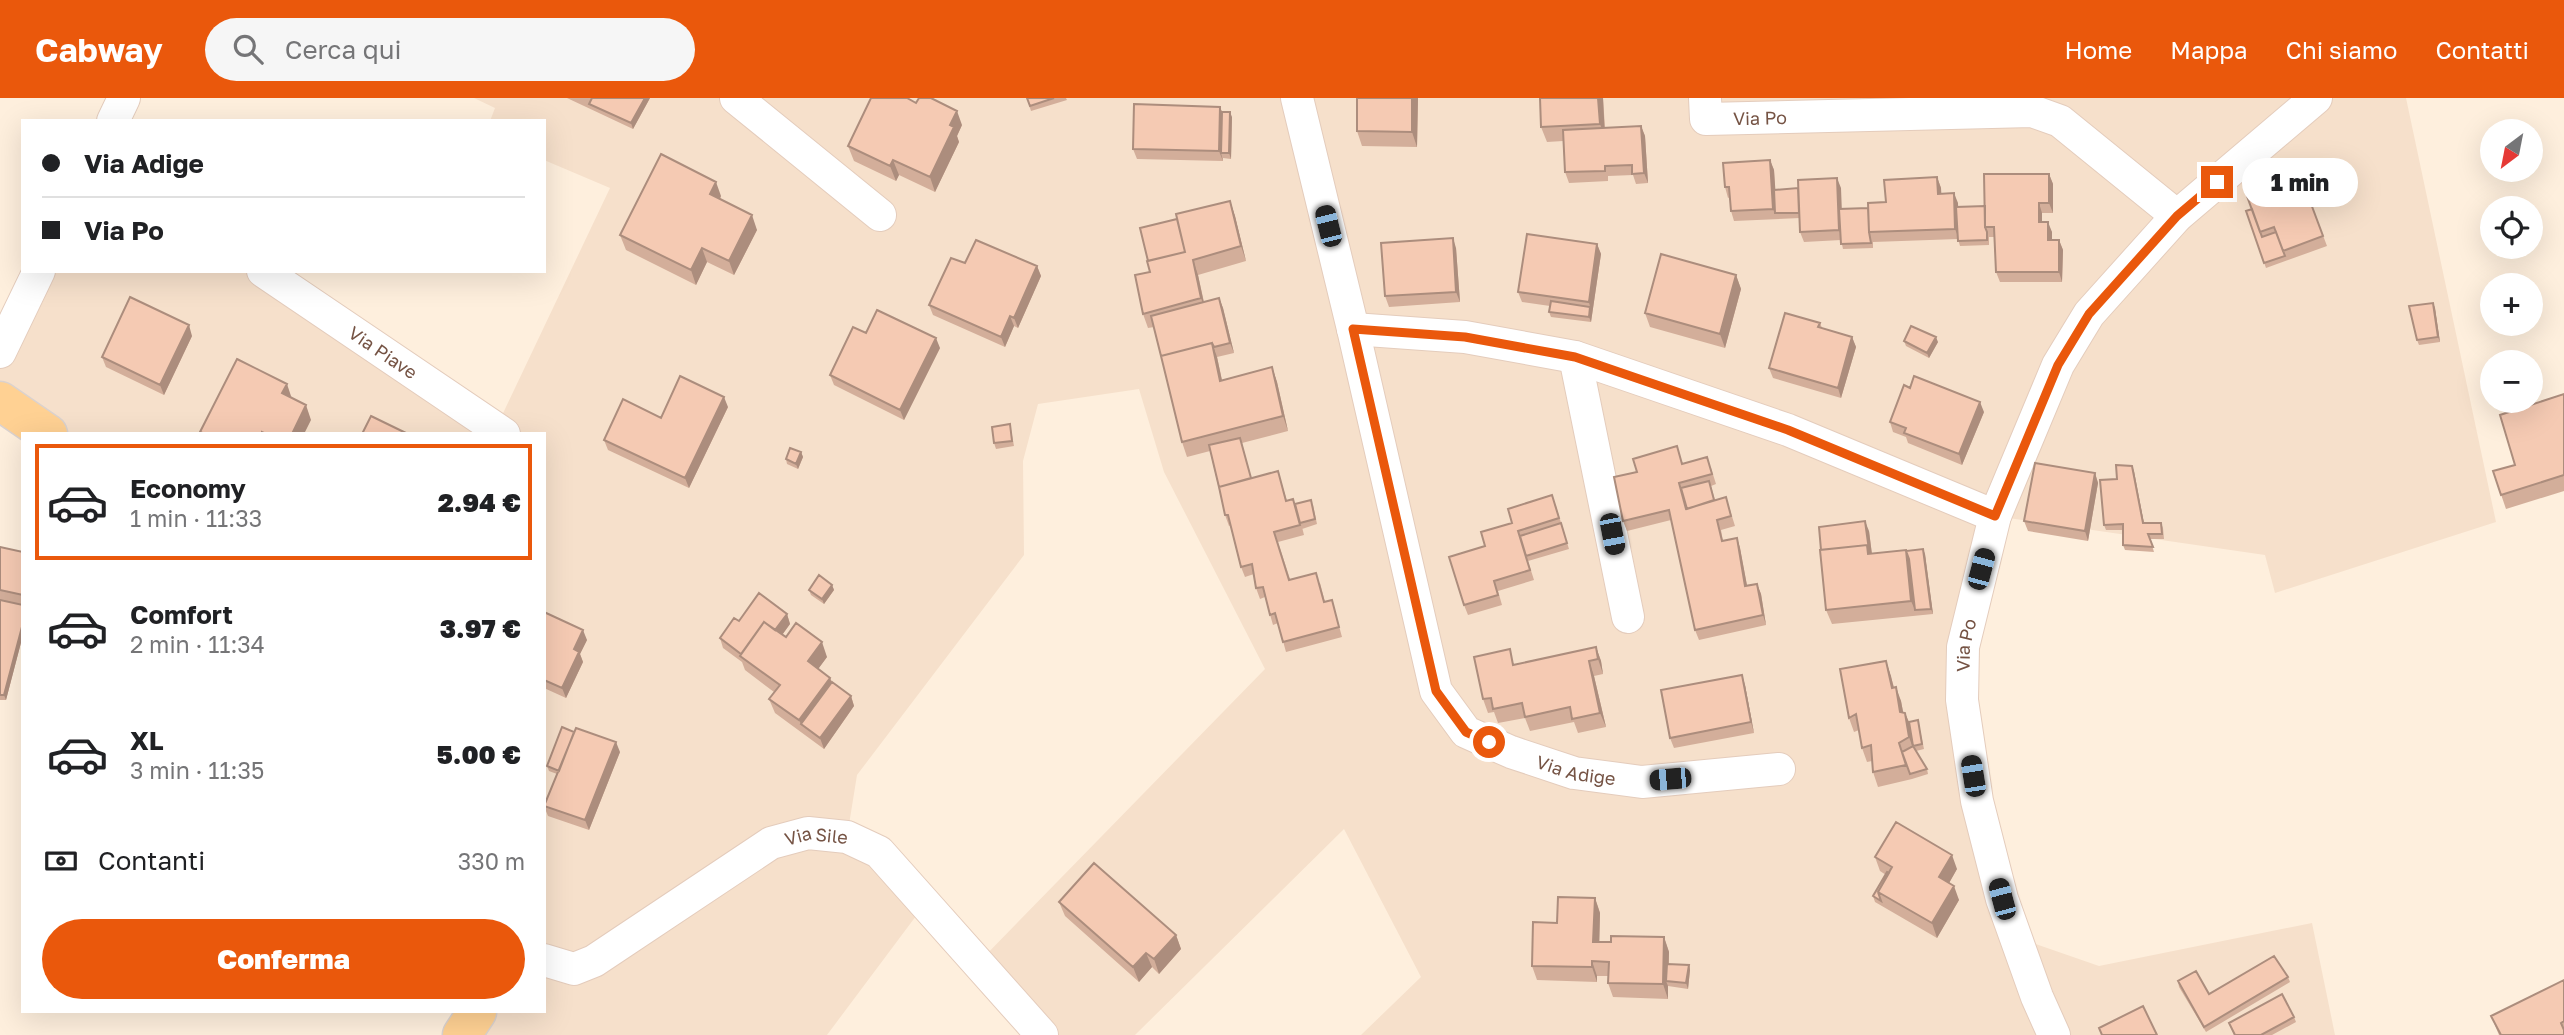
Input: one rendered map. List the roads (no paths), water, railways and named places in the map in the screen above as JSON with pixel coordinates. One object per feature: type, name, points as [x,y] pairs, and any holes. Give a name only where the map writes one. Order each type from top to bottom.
[{"type":"main road","points":[[0,401],[45,432]]},
{"type":"main road","points":[[462,1035],[476,1013]]},
{"type":"street","points":[[114,119],[124,98]]},
{"type":"street","points":[[736,98],[880,215]]},
{"type":"street","name":"Via Adige","points":[[1297,98],[1436,691],[1466,732],[1511,752],[1574,773],[1642,782],[1779,769]]},
{"type":"street","name":"Via Po","points":[[1706,98],[1706,119],[2032,111],[2060,121],[2177,216]]},
{"type":"street","name":"Via Po","points":[[2054,1035],[2036,997],[2002,899],[1977,801],[1962,700],[1963,647],[1995,516],[2058,365],[2089,314],[2177,216],[2316,98]]},
{"type":"street","points":[[0,352],[38,273]]},
{"type":"street","name":"Via Piave","points":[[266,273],[501,432]]},
{"type":"street","points":[[1353,329],[1465,337],[1575,357],[1788,430],[1995,516]]},
{"type":"street","points":[[1575,357],[1628,617]]},
{"type":"street","name":"Via Sile","points":[[546,961],[574,969],[594,961],[771,843],[808,833],[847,837],[879,852],[1042,1035]]}]
